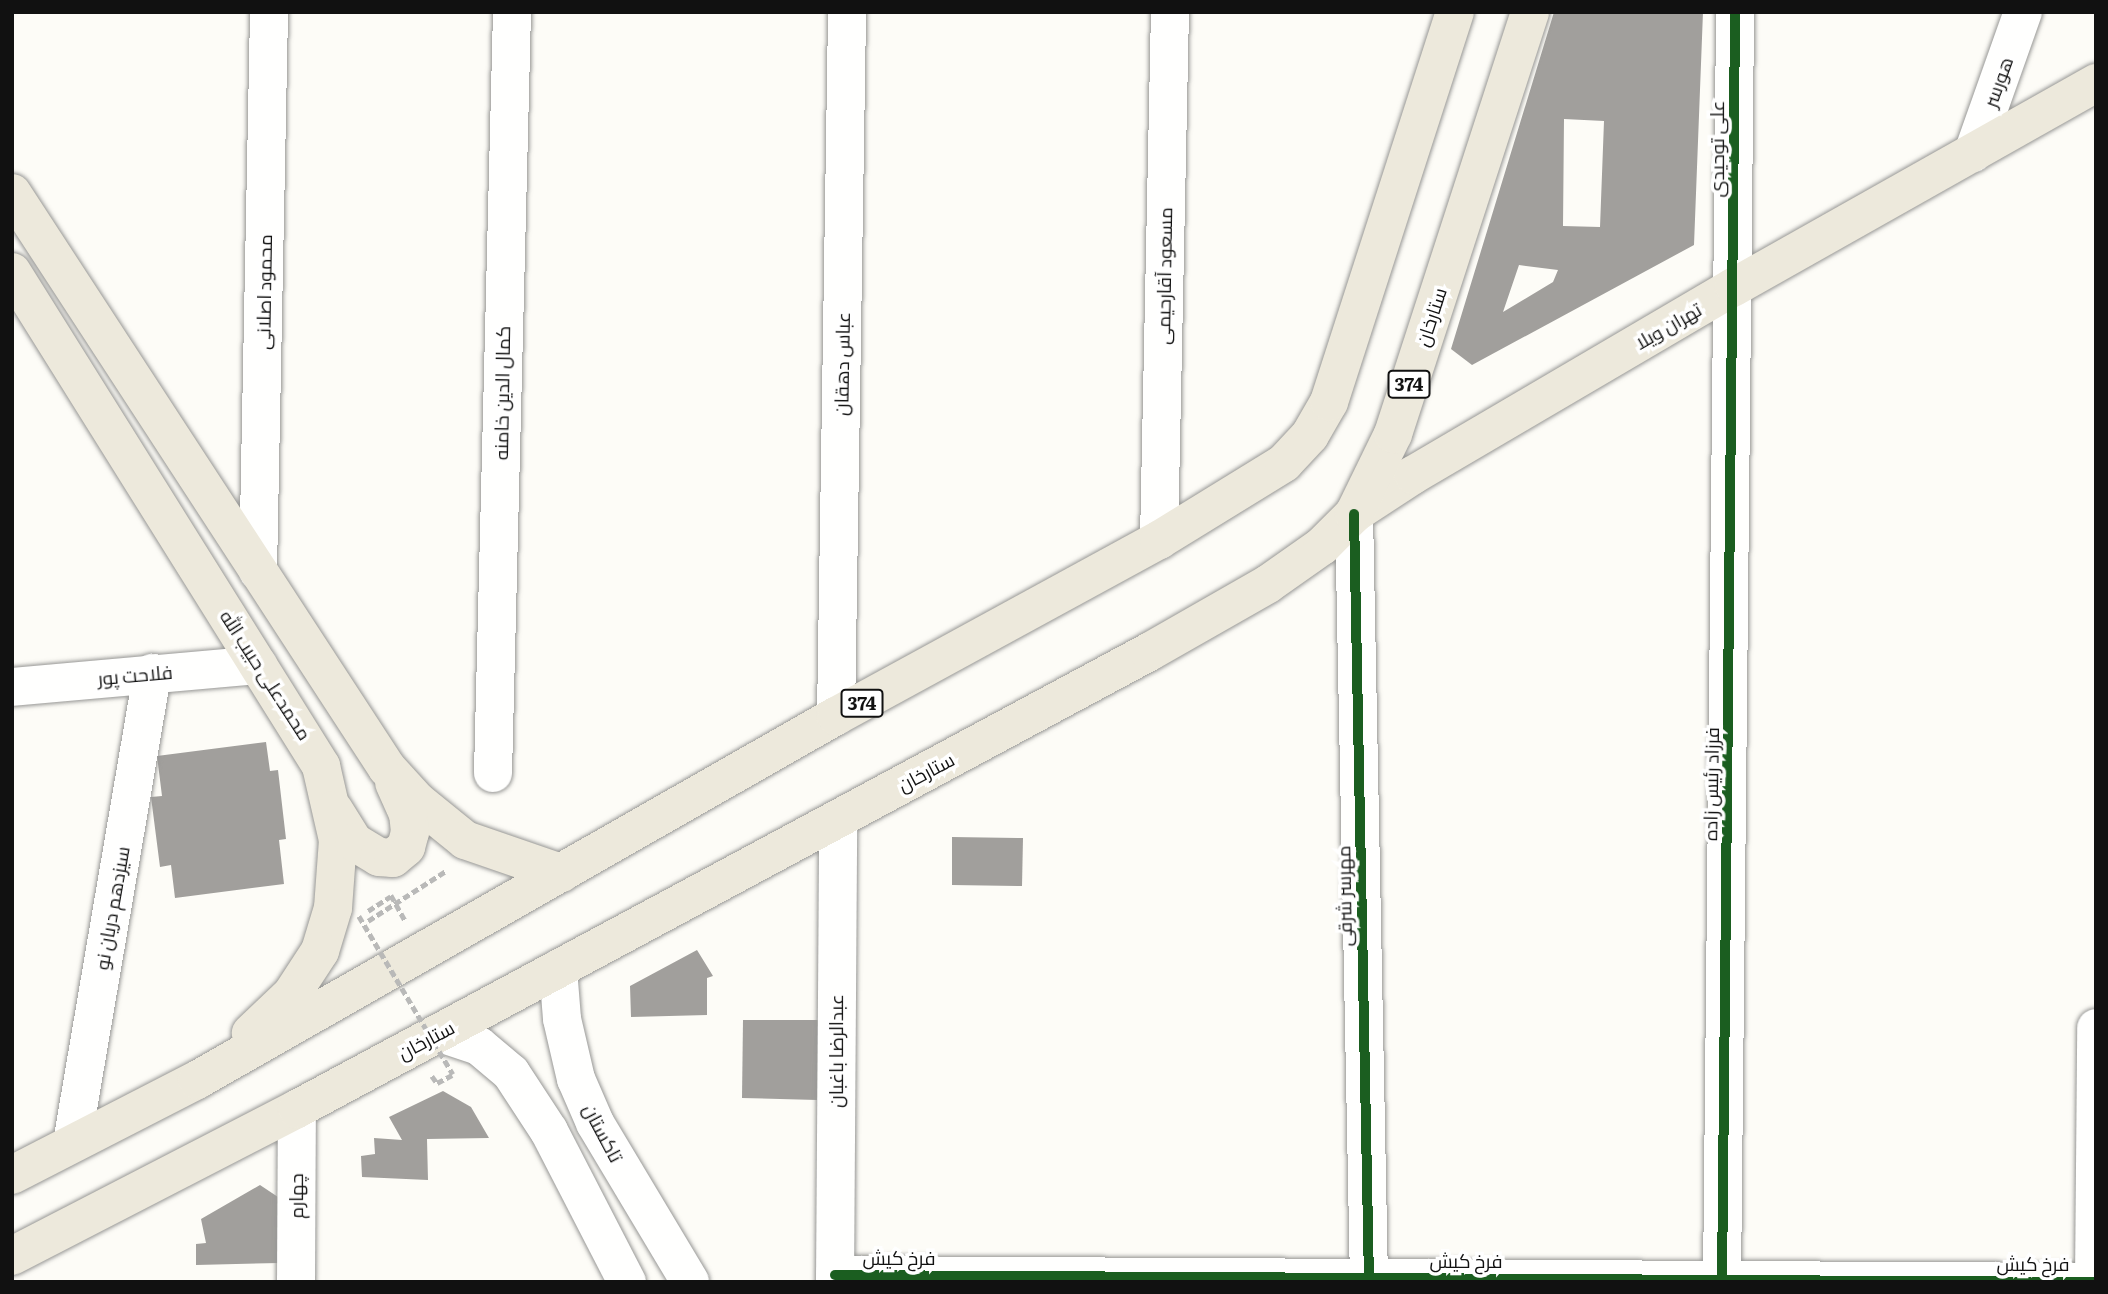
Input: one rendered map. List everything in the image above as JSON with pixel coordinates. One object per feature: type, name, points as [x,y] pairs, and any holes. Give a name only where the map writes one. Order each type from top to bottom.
[{"type":"main road","name":"ستارخان","points":[[12,1256],[297,1109],[838,819],[1268,584],[1322,546],[1354,514],[1393,434],[1530,12]]},
{"type":"main road","name":"374","points":[[12,1175],[197,1080],[836,716],[1159,540],[1284,463],[1322,413],[1447,22]]},
{"type":"main road","name":"تهران ویلا","points":[[1354,514],[1413,474],[1734,287],[2096,83]]},
{"type":"main road","points":[[12,193],[387,768],[408,814],[410,832],[406,847],[393,858],[379,857],[354,842],[334,810]]},
{"type":"main road","name":"محمدعلی حبیب الله","points":[[12,272],[314,750],[334,810],[338,874],[320,951],[292,993],[197,1080]]},
{"type":"main road","points":[[387,768],[448,829],[483,849],[561,873]]},
{"type":"street","name":"محمود اصلانی","points":[[258,572],[269,12]]},
{"type":"street","name":"کمال الدین خامنه","points":[[492,773],[512,12]]},
{"type":"street","name":"عباس دهقان","points":[[836,716],[847,12]]},
{"type":"street","name":"مسعود آقارحیمی","points":[[1159,540],[1170,12]]},
{"type":"street","name":"علی توحیدی","points":[[1734,287],[1735,12]]},
{"type":"street","name":"هورسر","points":[[1973,153],[2023,12]]},
{"type":"street","name":"فرزاد رئیس زاده","points":[[1722,1281],[1734,287]]},
{"type":"street","name":"مهرسر شرقی","points":[[1354,514],[1369,1280]]},
{"type":"street","name":"فلاحت پور","points":[[12,687],[258,665]]},
{"type":"street","name":"سیزدهم دریان نو","points":[[72,1143],[152,673]]},
{"type":"street","name":"عبدالرضا باغبان","points":[[835,1278],[838,819]]},
{"type":"street","name":"تاکستان","points":[[558,969],[564,1029],[580,1090],[595,1123],[690,1282]]},
{"type":"street","points":[[2094,1282],[2096,1028]]},
{"type":"street","points":[[440,1032],[479,1046],[511,1073],[549,1131],[627,1282]]},
{"type":"street","name":"چهارم","points":[[296,1282],[297,1109]]},
{"type":"street","name":"فرخ کیش","points":[[835,1278],[2094,1282]]},
{"type":"path","points":[[320,951],[483,849]]},
{"type":"path","points":[[393,858],[391,896],[423,952]]},
{"type":"path","points":[[391,896],[359,916],[453,1074],[437,1083]]},
{"type":"building","points":[[1554,12],[1703,12],[1694,245],[1472,365],[1451,349]],"holes":[[[1564,119],[1604,121],[1600,227],[1563,226]],[[1519,265],[1558,270],[1553,282],[1503,312]]]},
{"type":"building","points":[[266,742],[270,771],[278,770],[286,839],[279,840],[284,884],[175,898],[171,865],[160,867],[151,797],[162,796],[157,756]]},
{"type":"building","points":[[952,837],[1023,838],[1022,886],[952,885]]},
{"type":"building","points":[[697,950],[713,976],[707,978],[707,1015],[631,1017],[630,986]]},
{"type":"building","points":[[743,1020],[819,1020],[817,1100],[742,1098]]},
{"type":"building","points":[[443,1091],[471,1107],[489,1138],[427,1139],[428,1180],[362,1177],[361,1156],[375,1154],[374,1138],[402,1140],[389,1117]]},
{"type":"building","points":[[260,1185],[278,1197],[279,1263],[196,1265],[196,1244],[206,1243],[201,1219]]},
{"type":"cycle path","points":[[1722,1282],[1735,12]]},
{"type":"cycle path","points":[[1354,514],[1369,1282]]},
{"type":"cycle path","points":[[835,1275],[2096,1282]]}]
